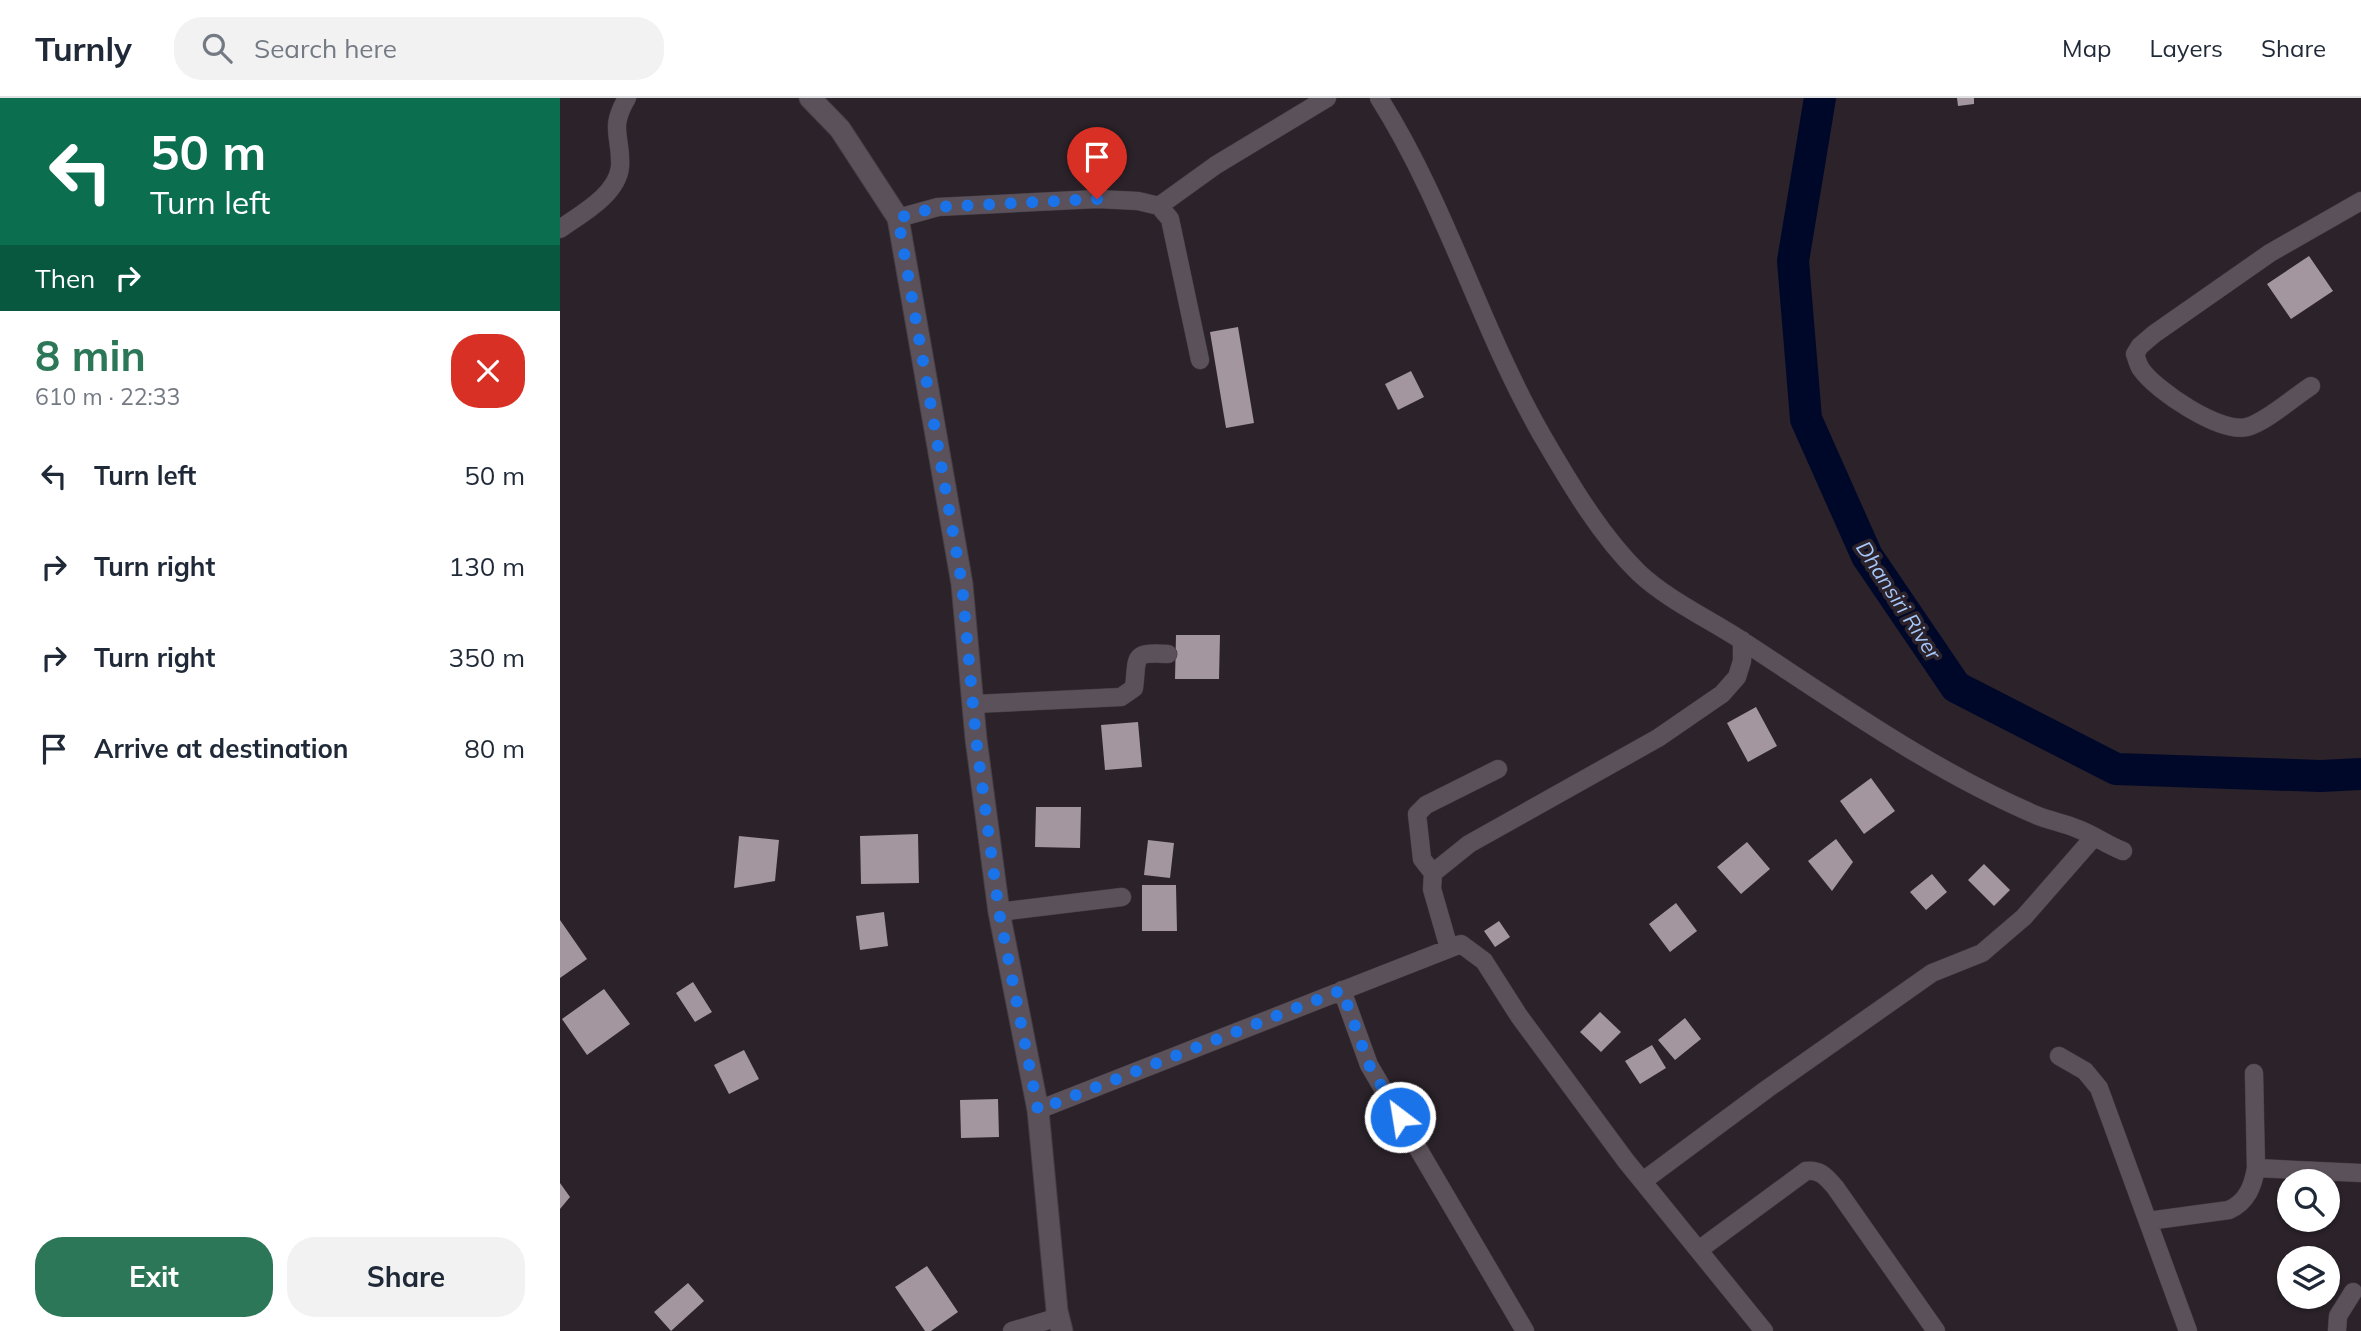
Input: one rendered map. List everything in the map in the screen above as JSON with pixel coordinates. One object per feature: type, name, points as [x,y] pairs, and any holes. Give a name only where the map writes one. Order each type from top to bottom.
[{"type":"street","points":[[560,229],[594,205],[614,184],[620,168],[615,127],[619,111],[627,98]]},
{"type":"street","points":[[810,98],[840,129],[898,218],[962,584],[976,739],[999,912],[1038,1110],[1060,1324],[1012,1331]]},
{"type":"street","points":[[1159,206],[1216,165],[1326,98]]},
{"type":"street","points":[[1380,98],[1427,181],[1483,317],[1540,431],[1569,480],[1637,570],[1658,590],[1742,640],[1836,704],[1927,758],[2038,816],[2078,828],[2123,851]]},
{"type":"street","points":[[898,218],[938,207],[1097,199],[1138,201],[1159,206],[1170,219],[1200,360]]},
{"type":"street","points":[[2311,386],[2251,426],[2239,429],[2215,423],[2155,385],[2140,368],[2135,354],[2154,334],[2270,253],[2361,201]]},
{"type":"street","points":[[1433,873],[1469,844],[1658,738],[1722,694],[1737,677],[1742,662],[1742,640]]},
{"type":"street","points":[[974,704],[1121,698],[1133,688],[1134,661],[1139,656],[1144,653],[1168,654]]},
{"type":"street","points":[[1449,948],[1432,889],[1433,873],[1422,859],[1417,814],[1426,805],[1498,769]]},
{"type":"street","points":[[1643,1181],[1767,1089],[1932,973],[1982,953],[2024,916],[2094,837]]},
{"type":"street","points":[[999,912],[1122,897]]},
{"type":"street","points":[[1038,1110],[1461,944],[1484,961],[1519,1016],[1643,1181],[1764,1331]]},
{"type":"street","points":[[1342,990],[1369,1065],[1525,1331]]},
{"type":"street","points":[[2059,1056],[2085,1071],[2099,1088],[2188,1331]]},
{"type":"street","points":[[2148,1220],[2229,1210],[2240,1205],[2253,1181],[2256,1168],[2254,1073]]},
{"type":"street","points":[[2256,1168],[2361,1173]]},
{"type":"street","points":[[1700,1249],[1806,1171],[1814,1170],[1824,1175],[1835,1187],[1936,1331]]},
{"type":"street","points":[[2337,1331],[2338,1316],[2353,1292]]},
{"type":"building","points":[[1957,98],[1974,98],[1974,104],[1958,106]]},
{"type":"building","points":[[2309,256],[2333,291],[2291,319],[2267,284]]},
{"type":"building","points":[[1238,327],[1254,423],[1226,428],[1210,332]]},
{"type":"building","points":[[1411,371],[1424,397],[1398,410],[1385,384]]},
{"type":"building","points":[[1176,635],[1220,635],[1219,679],[1175,679]]},
{"type":"building","points":[[1756,707],[1777,746],[1748,762],[1727,723]]},
{"type":"building","points":[[1138,722],[1142,767],[1105,770],[1101,725]]},
{"type":"building","points":[[1871,778],[1895,811],[1864,834],[1840,801]]},
{"type":"building","points":[[1036,807],[1081,807],[1080,848],[1035,847]]},
{"type":"building","points":[[918,834],[919,883],[861,884],[860,836]]},
{"type":"building","points":[[739,836],[779,840],[775,881],[734,888]]},
{"type":"building","points":[[1836,839],[1853,862],[1832,891],[1808,861]]},
{"type":"building","points":[[1148,840],[1174,843],[1170,878],[1144,875]]},
{"type":"building","points":[[1747,842],[1770,869],[1741,894],[1717,867]]},
{"type":"building","points":[[1984,864],[2010,890],[1994,906],[1968,880]]},
{"type":"building","points":[[1932,874],[1947,892],[1926,910],[1910,892]]},
{"type":"building","points":[[1142,885],[1176,885],[1177,931],[1142,931]]},
{"type":"building","points":[[1676,903],[1697,931],[1670,952],[1649,924]]},
{"type":"building","points":[[884,912],[888,946],[860,950],[856,916]]},
{"type":"building","points":[[560,920],[587,959],[560,978]]},
{"type":"building","points":[[1499,921],[1510,937],[1495,947],[1484,931]]},
{"type":"building","points":[[693,982],[712,1012],[695,1022],[676,993]]},
{"type":"building","points":[[604,989],[630,1024],[587,1055],[562,1019]]},
{"type":"building","points":[[1600,1012],[1621,1032],[1601,1052],[1580,1032]]},
{"type":"building","points":[[1685,1018],[1701,1039],[1675,1060],[1658,1040]]},
{"type":"building","points":[[1652,1045],[1666,1068],[1640,1084],[1625,1061]]},
{"type":"building","points":[[744,1050],[759,1079],[729,1094],[714,1065]]},
{"type":"building","points":[[998,1099],[999,1137],[961,1138],[960,1100]]},
{"type":"building","points":[[560,1183],[570,1197],[560,1209]]},
{"type":"building","points":[[927,1266],[958,1312],[931,1331],[925,1331],[895,1287]]},
{"type":"building","points":[[688,1283],[704,1301],[671,1331],[654,1312]]},
{"type":"waterway","name":"Dhansiri River","points":[[1820,98],[1793,261],[1806,419],[1867,556],[1956,687],[2116,769],[2321,776],[2361,774]]},
{"type":"route","points":[[1097,199],[938,207],[898,218],[962,584],[976,739],[999,912],[1038,1110],[1342,990],[1369,1065],[1400,1117]]}]
